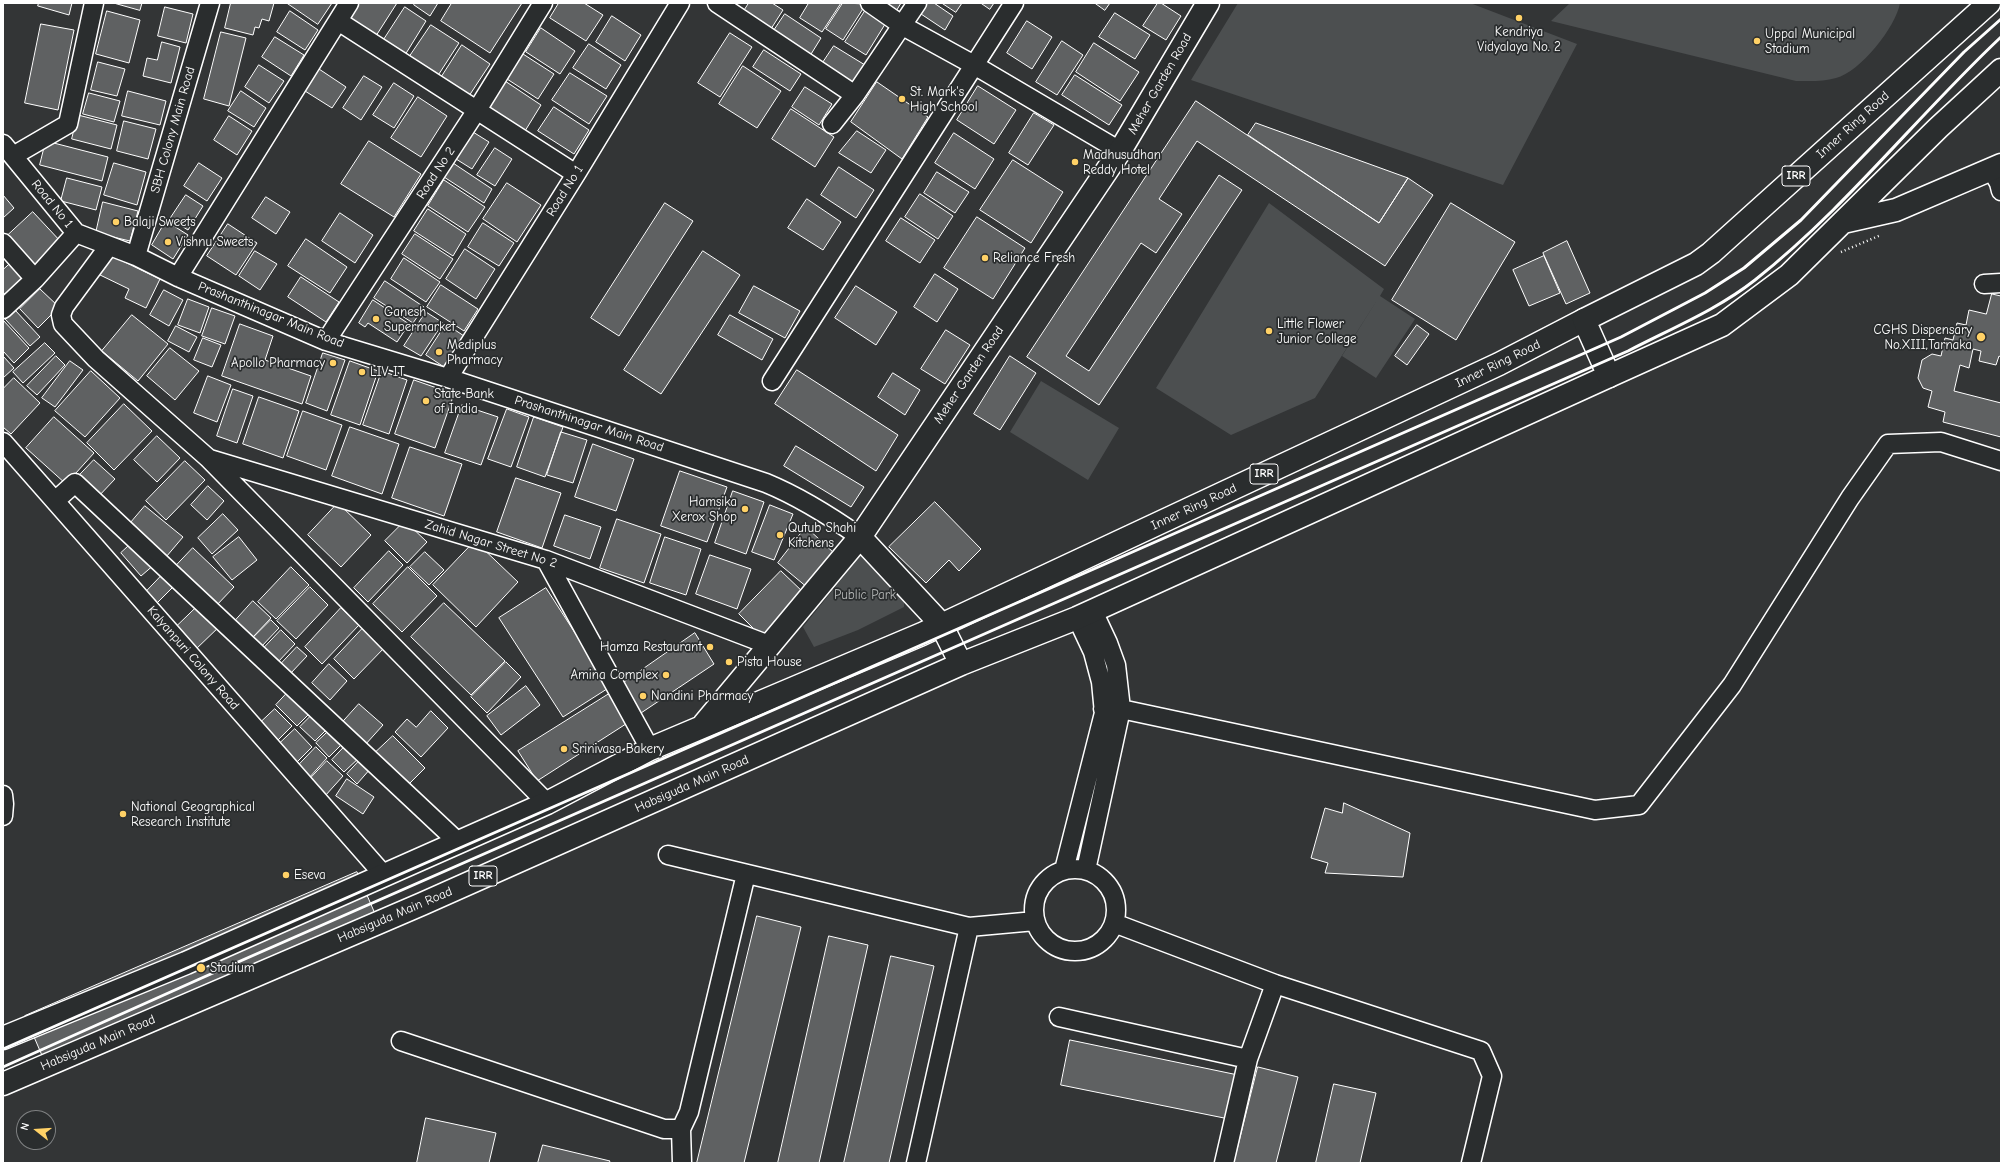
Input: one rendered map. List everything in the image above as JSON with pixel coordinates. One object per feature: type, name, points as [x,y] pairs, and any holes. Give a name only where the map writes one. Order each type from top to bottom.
[{"type":"main road","name":"Inner Ring Road","points":[[942,624],[1499,364],[1696,264],[1711,253],[1989,3]]},
{"type":"main road","name":"Meher Garden Road","points":[[702,726],[860,536],[1120,151],[1204,4]]},
{"type":"main road","name":"IRR","points":[[961,664],[1085,614],[1722,324],[1790,275],[1938,128],[2001,70]]},
{"type":"main road","points":[[1843,222],[1896,210],[1996,167]]},
{"type":"main road","points":[[1584,320],[1609,376]]},
{"type":"main road","name":"Prashanthinagar Main Road","points":[[860,536],[942,624],[961,664]]},
{"type":"main road","name":"IRR","points":[[3,1038],[186,963],[547,803],[650,749],[942,624]]},
{"type":"main road","name":"Habsiguda Main Road","points":[[3,1084],[422,904],[961,664]]},
{"type":"street","points":[[8,150],[68,124],[94,3]]},
{"type":"street","name":"SBH Colony Main Road","points":[[136,256],[210,3]]},
{"type":"street","points":[[178,277],[349,3]]},
{"type":"street","name":"Road No 2","points":[[326,341],[477,110],[543,3]]},
{"type":"street","name":"Road No 1","points":[[448,378],[576,174],[680,3]]},
{"type":"street","points":[[717,3],[855,95]]},
{"type":"street","points":[[870,3],[903,26],[974,65],[1120,151]]},
{"type":"street","points":[[832,124],[855,95],[903,26],[917,3]]},
{"type":"street","points":[[772,381],[1014,3]]},
{"type":"street","points":[[338,21],[576,174]]},
{"type":"street","name":"Road No 1","points":[[8,150],[76,233],[136,256]]},
{"type":"street","points":[[1996,167],[2001,191]]},
{"type":"street","points":[[3,308],[35,279],[76,233]]},
{"type":"street","points":[[3,243],[35,279]]},
{"type":"street","points":[[109,246],[64,307],[61,320],[96,359],[208,458],[547,803]]},
{"type":"street","name":"Prashanthinagar Main Road","points":[[136,256],[178,277],[326,341],[448,378],[766,483],[790,493],[860,536]]},
{"type":"street","name":"Kalyanpuri Colony Road","points":[[3,442],[384,874]]},
{"type":"street","points":[[1112,709],[1595,810],[1639,805],[1732,685],[1850,498],[1888,444],[1941,442],[2001,461]]},
{"type":"street","name":"Zahid Nagar Street No 2","points":[[208,458],[546,560],[769,645]]},
{"type":"street","points":[[55,501],[75,484],[458,842]]},
{"type":"street","points":[[546,560],[650,749]]},
{"type":"street","points":[[1085,614],[1108,643],[1116,665],[1112,709],[1086,870]]},
{"type":"street","points":[[1064,870],[1112,709]]},
{"type":"street","points":[[3,795],[3,816]]},
{"type":"street","points":[[668,855],[969,927],[1035,921]]},
{"type":"street","points":[[1075,868],[1086,870],[1098,876],[1108,885],[1114,897],[1116,910],[1114,923],[1108,935],[1099,944],[1087,950],[1074,952],[1060,949],[1049,943],[1040,933],[1035,921],[1033,908],[1036,895],[1043,884],[1052,875],[1064,870],[1075,868]]},
{"type":"street","points":[[682,1163],[681,1129],[689,1112],[746,874]]},
{"type":"street","points":[[1114,923],[1275,984],[1481,1051],[1492,1076],[1471,1163]]},
{"type":"street","points":[[916,1163],[969,927]]},
{"type":"street","points":[[1224,1163],[1248,1059],[1275,984]]},
{"type":"street","points":[[1059,1017],[1248,1059]]},
{"type":"street","points":[[401,1041],[664,1130],[681,1129]]},
{"type":"green space","points":[[1238,3],[1470,3],[1577,44],[1503,185],[1191,80]]},
{"type":"green space","name":"Uppal Municipal Stadium","points":[[1570,3],[1900,3],[1892,24],[1884,36],[1876,47],[1856,67],[1836,78],[1826,80],[1796,81],[1551,21]]},
{"type":"green space","points":[[1269,203],[1384,289],[1380,296],[1415,319],[1376,378],[1342,356],[1379,297],[1315,398],[1231,435],[1156,388]]},
{"type":"green space","points":[[1041,381],[1119,428],[1088,480],[1010,432]]},
{"type":"green space","name":"Public Park","points":[[865,550],[904,597],[904,607],[858,630],[814,647],[803,627]]},
{"type":"building","points":[[39,3],[72,3],[69,15],[38,6]]},
{"type":"building","points":[[114,3],[142,3],[140,10]]},
{"type":"building","points":[[231,3],[274,3],[269,21],[262,19],[259,28],[255,27],[253,35],[225,28]]},
{"type":"building","points":[[287,3],[332,3],[318,24]]},
{"type":"building","points":[[358,3],[397,3],[374,39],[347,21]]},
{"type":"building","points":[[415,3],[438,3],[430,16],[414,5]]},
{"type":"building","points":[[452,3],[522,3],[490,53],[441,21]]},
{"type":"building","points":[[559,3],[584,3],[603,15],[586,41],[550,18]]},
{"type":"building","points":[[749,3],[772,3],[783,10],[769,32],[742,14]]},
{"type":"building","points":[[809,3],[841,3],[822,32],[800,18]]},
{"type":"building","points":[[843,3],[866,4],[843,40],[826,29]]},
{"type":"building","points":[[879,3],[901,3],[895,13]]},
{"type":"building","points":[[928,3],[934,3],[953,16],[945,30],[921,14]]},
{"type":"building","points":[[942,3],[962,3],[956,12]]},
{"type":"building","points":[[981,3],[994,3],[990,9]]},
{"type":"building","points":[[1095,3],[1110,3],[1105,10]]},
{"type":"building","points":[[1158,3],[1161,3],[1181,16],[1166,40],[1143,26]]},
{"type":"building","points":[[165,7],[193,14],[186,43],[158,36]]},
{"type":"building","points":[[405,7],[426,21],[405,55],[383,41]]},
{"type":"building","points":[[867,8],[887,21],[866,55],[845,42]]},
{"type":"building","points":[[107,11],[140,20],[129,63],[96,54]]},
{"type":"building","points":[[290,11],[318,30],[305,50],[277,32]]},
{"type":"building","points":[[1115,13],[1150,35],[1135,59],[1099,37]]},
{"type":"building","points":[[785,14],[821,38],[808,59],[771,35]]},
{"type":"building","points":[[612,16],[641,35],[625,61],[596,42]]},
{"type":"building","points":[[1027,21],[1052,37],[1032,69],[1007,53]]},
{"type":"building","points":[[41,24],[74,30],[58,110],[25,103]]},
{"type":"building","points":[[431,25],[459,43],[437,77],[408,59]]},
{"type":"building","points":[[541,28],[575,51],[560,74],[526,52]]},
{"type":"building","points":[[221,32],[246,38],[229,106],[204,99]]},
{"type":"building","points":[[730,33],[752,47],[720,97],[698,83]]},
{"type":"building","points":[[275,37],[304,55],[291,76],[262,57]]},
{"type":"building","points":[[1062,41],[1083,55],[1057,95],[1036,82]]},
{"type":"building","points":[[162,42],[180,47],[171,83],[143,76],[147,58],[157,60]]},
{"type":"building","points":[[1094,43],[1139,72],[1120,101],[1076,72]]},
{"type":"building","points":[[589,44],[621,65],[606,89],[573,68]]},
{"type":"building","points":[[462,45],[490,64],[467,99],[439,81]]},
{"type":"building","points":[[834,46],[865,65],[851,87],[820,67]]},
{"type":"building","points":[[764,50],[801,74],[790,91],[753,67]]},
{"type":"building","points":[[523,54],[554,74],[538,99],[507,79]]},
{"type":"building","points":[[98,62],[125,69],[117,96],[91,90]]},
{"type":"building","points":[[259,65],[284,81],[269,103],[245,87]]},
{"type":"building","points":[[743,66],[781,91],[757,128],[719,104]]},
{"type":"building","points":[[319,69],[346,87],[332,108],[305,91]]},
{"type":"building","points":[[570,73],[607,96],[589,124],[552,100]]},
{"type":"building","points":[[1075,75],[1122,105],[1109,125],[1062,95]]},
{"type":"building","points":[[364,76],[382,87],[361,120],[343,108]]},
{"type":"building","points":[[505,81],[541,105],[525,131],[488,107]]},
{"type":"building","points":[[877,82],[928,117],[902,159],[851,122]]},
{"type":"building","points":[[394,83],[414,96],[394,128],[373,115]]},
{"type":"building","points":[[978,86],[1016,110],[994,144],[957,120]]},
{"type":"building","points":[[805,87],[832,104],[819,125],[792,107]]},
{"type":"building","points":[[128,91],[166,101],[160,125],[122,116]]},
{"type":"building","points":[[241,91],[266,108],[254,127],[228,111]]},
{"type":"building","points":[[89,93],[120,101],[114,122],[83,114]]},
{"type":"building","points":[[418,97],[447,116],[421,157],[391,138]]},
{"type":"building","points":[[1196,101],[1379,223],[1408,178],[1433,195],[1385,266],[1197,141],[1159,199],[1182,214],[1156,253],[1141,243],[1066,356],[1089,371],[1219,175],[1242,190],[1099,405],[1027,357]]},
{"type":"building","points":[[554,107],[589,130],[574,154],[538,131]]},
{"type":"building","points":[[791,109],[834,137],[815,167],[772,139]]},
{"type":"building","points":[[1034,113],[1054,125],[1028,165],[1009,153]]},
{"type":"building","points":[[78,115],[117,125],[111,149],[72,139]]},
{"type":"building","points":[[229,116],[252,131],[237,155],[214,140]]},
{"type":"building","points":[[124,121],[156,129],[148,159],[117,151]]},
{"type":"building","points":[[1256,123],[1408,178],[1379,223],[1248,135]]},
{"type":"building","points":[[857,131],[886,150],[871,173],[839,153]]},
{"type":"building","points":[[473,132],[489,142],[472,169],[456,159]]},
{"type":"building","points":[[954,133],[994,159],[975,189],[935,163]]},
{"type":"building","points":[[46,141],[108,157],[102,181],[40,165]]},
{"type":"building","points":[[369,141],[421,174],[394,217],[341,184]]},
{"type":"building","points":[[495,148],[512,159],[495,186],[477,175]]},
{"type":"building","points":[[1013,160],[1063,192],[1031,243],[980,210]]},
{"type":"building","points":[[114,163],[146,172],[137,205],[104,195]]},
{"type":"building","points":[[199,163],[222,178],[207,201],[184,186]]},
{"type":"building","points":[[453,163],[492,189],[484,203],[444,177]]},
{"type":"building","points":[[839,167],[874,190],[856,218],[821,195]]},
{"type":"building","points":[[937,172],[969,192],[955,213],[924,193]]},
{"type":"building","points":[[67,178],[102,187],[96,210],[61,201]]},
{"type":"building","points":[[444,180],[485,207],[468,232],[428,206]]},
{"type":"building","points":[[507,183],[541,205],[517,242],[483,219]]},
{"type":"building","points":[[920,194],[953,216],[938,239],[905,217]]},
{"type":"building","points":[[3,195],[14,208],[3,218]]},
{"type":"building","points":[[186,195],[203,206],[188,230],[170,219]]},
{"type":"building","points":[[266,197],[290,212],[276,234],[252,218]]},
{"type":"building","points":[[807,199],[841,222],[823,250],[788,228]]},
{"type":"building","points":[[103,202],[138,211],[130,241],[96,233]]},
{"type":"building","points":[[665,203],[693,221],[619,336],[591,318]]},
{"type":"building","points":[[1451,203],[1515,242],[1456,340],[1392,300]]},
{"type":"building","points":[[428,209],[466,234],[453,256],[414,231]]},
{"type":"building","points":[[33,212],[62,243],[35,269],[6,237]]},
{"type":"building","points":[[340,213],[373,235],[355,263],[322,241]]},
{"type":"building","name":"Reliance Fresh","points":[[977,217],[1025,248],[993,299],[944,268]]},
{"type":"building","points":[[901,218],[935,240],[920,263],[886,241]]},
{"type":"building","points":[[166,221],[188,235],[173,259],[152,245]]},
{"type":"building","points":[[483,223],[514,243],[499,266],[468,247]]},
{"type":"building","points":[[228,224],[257,243],[236,275],[207,256]]},
{"type":"building","points":[[415,234],[453,259],[440,279],[402,254]]},
{"type":"building","points":[[306,239],[347,267],[330,293],[288,266]]},
{"type":"building","points":[[1567,241],[1590,293],[1566,304],[1543,253]]},
{"type":"building","points":[[465,249],[495,269],[476,299],[446,279]]},
{"type":"building","points":[[255,251],[277,264],[260,290],[239,276]]},
{"type":"building","points":[[703,251],[740,275],[661,394],[624,370]]},
{"type":"building","points":[[108,254],[160,279],[146,308],[125,298],[129,289],[98,274]]},
{"type":"building","points":[[1544,256],[1560,293],[1529,306],[1513,270]]},
{"type":"building","points":[[404,258],[440,282],[426,302],[391,279]]},
{"type":"building","points":[[12,262],[28,280],[8,298],[3,292],[3,270]]},
{"type":"building","points":[[935,274],[958,289],[937,322],[914,307]]},
{"type":"building","points":[[301,277],[339,302],[326,322],[288,297]]},
{"type":"building","points":[[385,281],[424,307],[413,323],[374,298]]},
{"type":"building","points":[[441,285],[478,309],[464,331],[427,307]]},
{"type":"building","points":[[754,286],[800,311],[785,338],[739,313]]},
{"type":"building","points":[[856,286],[897,312],[876,345],[835,318]]},
{"type":"building","points":[[40,289],[59,307],[38,328],[20,309]]},
{"type":"building","points":[[164,290],[183,300],[169,326],[150,315]]},
{"type":"building","points":[[1992,294],[2001,296],[2001,357],[1999,356],[1996,365],[1979,361],[1981,351],[1973,349],[1969,368],[1960,365],[1954,391],[2001,403],[2001,437],[1943,422],[1945,412],[1928,407],[1932,391],[1923,388],[1918,378],[1922,360],[1932,354],[1941,356],[1945,338],[1953,340],[1957,323],[1966,325],[1969,310],[1986,314]]},
{"type":"building","points":[[188,299],[209,307],[200,333],[178,325]]},
{"type":"building","points":[[373,300],[409,324],[397,342],[368,323],[365,327],[359,323]]},
{"type":"building","points":[[212,308],[235,316],[225,344],[202,336]]},
{"type":"building","points":[[15,310],[40,337],[30,346],[5,319]]},
{"type":"building","points":[[426,312],[443,323],[421,356],[404,346]]},
{"type":"building","points":[[132,315],[168,344],[138,381],[102,351]]},
{"type":"building","points":[[730,315],[773,339],[762,360],[718,335]]},
{"type":"building","points":[[3,320],[29,348],[14,363],[3,351]]},
{"type":"building","points":[[240,324],[273,336],[265,360],[311,376],[302,404],[222,376]]},
{"type":"building","points":[[446,324],[464,336],[444,367],[426,355]]},
{"type":"building","points":[[1417,325],[1429,334],[1407,365],[1395,356]]},
{"type":"building","points":[[176,326],[197,337],[189,352],[168,341]]},
{"type":"building","points":[[946,330],[970,345],[945,384],[921,369]]},
{"type":"building","points":[[203,338],[221,345],[212,367],[194,360]]},
{"type":"building","points":[[45,343],[55,353],[23,383],[13,372]]},
{"type":"building","points":[[170,348],[199,371],[175,400],[147,376]]},
{"type":"building","points":[[323,353],[345,360],[327,411],[306,403]]},
{"type":"building","points":[[3,356],[14,368],[3,378]]},
{"type":"building","points":[[56,356],[65,365],[37,395],[27,386]]},
{"type":"building","points":[[1010,356],[1036,373],[1000,430],[974,414]]},
{"type":"building","points":[[70,361],[83,370],[55,407],[42,398]]},
{"type":"building","points":[[350,361],[378,371],[360,425],[331,415]]},
{"type":"building","points":[[797,370],[898,435],[876,471],[775,404]]},
{"type":"building","points":[[91,371],[120,398],[85,437],[55,411]]},
{"type":"building","points":[[382,371],[407,380],[389,434],[363,425]]},
{"type":"building","points":[[893,373],[920,390],[905,415],[878,397]]},
{"type":"building","points":[[208,376],[231,385],[217,422],[194,413]]},
{"type":"building","points":[[14,378],[40,403],[11,434],[3,427],[3,389]]},
{"type":"building","points":[[414,380],[454,394],[435,448],[395,434]]},
{"type":"building","points":[[233,389],[253,396],[237,443],[217,436]]},
{"type":"building","points":[[259,397],[299,411],[283,458],[243,444]]},
{"type":"building","points":[[124,404],[152,431],[114,470],[87,443]]},
{"type":"building","points":[[462,405],[498,417],[481,465],[445,453]]},
{"type":"building","points":[[507,409],[529,417],[511,467],[488,459]]},
{"type":"building","points":[[303,411],[342,425],[326,470],[287,456]]},
{"type":"building","points":[[54,417],[94,453],[66,484],[26,448]]},
{"type":"building","points":[[534,417],[563,427],[545,477],[517,467]]},
{"type":"building","points":[[350,427],[399,444],[382,494],[332,476]]},
{"type":"building","points":[[561,432],[587,440],[573,483],[547,475]]},
{"type":"building","points":[[157,436],[180,458],[157,482],[134,460]]},
{"type":"building","points":[[593,444],[634,459],[616,511],[575,497]]},
{"type":"building","points":[[796,446],[864,487],[851,507],[784,466]]},
{"type":"building","points":[[410,447],[462,464],[444,516],[392,498]]},
{"type":"building","points":[[94,460],[115,479],[96,499],[75,480]]},
{"type":"building","points":[[185,461],[205,480],[166,520],[146,501]]},
{"type":"building","points":[[680,471],[727,487],[707,542],[661,526]]},
{"type":"building","points":[[516,478],[561,493],[542,548],[497,532]]},
{"type":"building","points":[[208,486],[224,501],[207,520],[191,505]]},
{"type":"building","points":[[733,491],[764,502],[746,554],[715,543]]},
{"type":"building","points":[[935,502],[981,549],[959,571],[949,560],[926,583],[889,547]]},
{"type":"building","points":[[338,503],[371,535],[341,567],[308,535]]},
{"type":"building","points":[[770,505],[793,514],[774,560],[752,552]]},
{"type":"building","points":[[145,506],[183,537],[166,557],[128,526]]},
{"type":"building","points":[[223,514],[238,530],[212,554],[198,538]]},
{"type":"building","points":[[565,515],[601,527],[590,559],[554,546]]},
{"type":"building","points":[[617,519],[661,534],[644,583],[600,568]]},
{"type":"building","points":[[405,521],[427,542],[407,563],[385,541]]},
{"type":"building","points":[[806,527],[834,553],[808,588],[778,563]]},
{"type":"building","points":[[239,537],[257,560],[232,580],[213,557]]},
{"type":"building","points":[[665,537],[701,549],[686,595],[650,583]]},
{"type":"building","points":[[134,541],[155,564],[141,576],[121,553]]},
{"type":"building","points":[[475,541],[518,582],[476,627],[433,585]]},
{"type":"building","points":[[193,548],[234,587],[215,607],[174,568]]},
{"type":"building","points":[[389,551],[403,565],[368,602],[354,588]]},
{"type":"building","points":[[425,552],[444,570],[429,585],[410,567]]},
{"type":"building","points":[[710,555],[751,569],[737,609],[696,594]]},
{"type":"building","points":[[291,567],[309,585],[276,619],[258,602]]},
{"type":"building","points":[[408,567],[437,596],[402,632],[373,604]]},
{"type":"building","points":[[166,571],[177,583],[155,605],[144,594]]},
{"type":"building","points":[[781,571],[804,593],[761,636],[739,614]]},
{"type":"building","points":[[310,587],[328,605],[296,639],[277,621]]},
{"type":"building","points":[[546,588],[610,687],[563,717],[499,618]]},
{"type":"building","points":[[253,601],[271,618],[252,638],[235,621]]},
{"type":"building","points":[[201,603],[222,624],[194,651],[173,630]]},
{"type":"building","points":[[444,603],[505,661],[471,695],[411,637]]},
{"type":"building","points":[[341,608],[359,625],[322,664],[305,647]]},
{"type":"building","points":[[271,620],[279,628],[261,647],[252,639]]},
{"type":"building","points":[[364,627],[385,647],[354,679],[334,659]]},
{"type":"building","points":[[281,630],[295,644],[277,663],[263,649]]},
{"type":"building","name":"Amina Complex","points":[[695,633],[714,664],[638,715],[619,686]]},
{"type":"building","points":[[297,647],[307,656],[290,674],[281,664]]},
{"type":"building","points":[[506,662],[521,677],[487,713],[471,697]]},
{"type":"building","points":[[329,664],[347,681],[330,700],[312,683]]},
{"type":"building","points":[[526,686],[540,705],[501,735],[487,716]]},
{"type":"building","points":[[290,690],[312,711],[297,726],[276,705]]},
{"type":"building","points":[[609,694],[629,722],[537,781],[518,751]]},
{"type":"building","points":[[359,704],[383,725],[365,745],[341,724]]},
{"type":"building","points":[[275,709],[292,726],[276,742],[259,724]]},
{"type":"building","points":[[316,711],[330,726],[315,741],[300,727]]},
{"type":"building","points":[[431,711],[448,728],[421,757],[395,732],[407,719],[416,727]]},
{"type":"building","points":[[333,727],[346,740],[329,757],[316,743]]},
{"type":"building","points":[[295,729],[312,747],[295,764],[277,746]]},
{"type":"building","points":[[393,736],[425,768],[408,785],[376,752]]},
{"type":"building","points":[[348,743],[361,756],[344,772],[332,760]]},
{"type":"building","points":[[316,747],[327,758],[308,779],[296,768]]},
{"type":"building","points":[[361,759],[371,768],[357,784],[347,774]]},
{"type":"building","points":[[327,761],[343,776],[325,796],[309,780]]},
{"type":"building","points":[[347,779],[374,797],[363,814],[336,796]]},
{"type":"building","points":[[1344,803],[1410,833],[1403,877],[1325,873],[1328,863],[1311,858],[1325,808],[1342,813]]},
{"type":"building","points":[[357,872],[379,923],[47,1067],[25,1016]]},
{"type":"building","points":[[757,916],[801,927],[744,1163],[697,1163]]},
{"type":"building","points":[[829,936],[868,945],[819,1163],[778,1163]]},
{"type":"building","points":[[891,956],[934,966],[889,1163],[844,1163]]},
{"type":"building","points":[[1070,1040],[1238,1075],[1229,1119],[1061,1085]]},
{"type":"building","points":[[1258,1067],[1298,1077],[1276,1163],[1234,1163]]},
{"type":"building","points":[[1334,1084],[1376,1093],[1360,1163],[1316,1163]]},
{"type":"building","points":[[426,1118],[496,1133],[489,1163],[417,1163]]},
{"type":"building","points":[[543,1145],[610,1161],[609,1163],[538,1163]]},
{"type":"railway","points":[[3,1049],[1621,337],[1705,293],[1744,268],[1801,220],[1964,52],[2001,19]]},
{"type":"railway","points":[[3,1067],[204,977],[1628,351],[1709,310],[1725,301],[1755,280],[1820,223],[1970,67],[2001,37]]},
{"type":"place","name":"Kendriya Vidyalaya No. 2","points":[[1519,18]]},
{"type":"place","name":"Uppal Municipal Stadium","points":[[1757,41]]},
{"type":"place","name":"St. Mark's High School","points":[[902,99]]},
{"type":"place","name":"Madhusudhan Reddy Hotel","points":[[1075,162]]},
{"type":"place","name":"Balaji Sweets","points":[[116,222]]},
{"type":"place","name":"Vishnu Sweets","points":[[168,242]]},
{"type":"place","name":"Reliance Fresh","points":[[985,258]]},
{"type":"place","name":"Ganesh Supermarket","points":[[376,319]]},
{"type":"place","name":"Little Flower Junior College","points":[[1269,331]]},
{"type":"place","name":"CGHS Dispensary No.XIII,Tarnaka","points":[[1981,337]]},
{"type":"place","name":"Mediplus Pharmacy","points":[[439,352]]},
{"type":"place","name":"Apollo Pharmacy","points":[[333,363]]},
{"type":"place","name":"LIV IT","points":[[362,372]]},
{"type":"place","name":"State Bank of India","points":[[426,401]]},
{"type":"place","name":"Hamsika Xerox Shop","points":[[745,509]]},
{"type":"place","name":"Qutub Shahi Kitchens","points":[[780,535]]},
{"type":"place","name":"Hamza Restaurant","points":[[710,647]]},
{"type":"place","name":"Pista House","points":[[729,662]]},
{"type":"place","name":"Amina Complex","points":[[666,675]]},
{"type":"place","name":"Nandini Pharmacy","points":[[643,696]]},
{"type":"place","name":"Srinivasa Bakery","points":[[564,749]]},
{"type":"place","name":"National Geographical Research Institute","points":[[123,814]]},
{"type":"place","name":"Eseva","points":[[286,875]]},
{"type":"place","name":"Stadium","points":[[201,968]]}]
